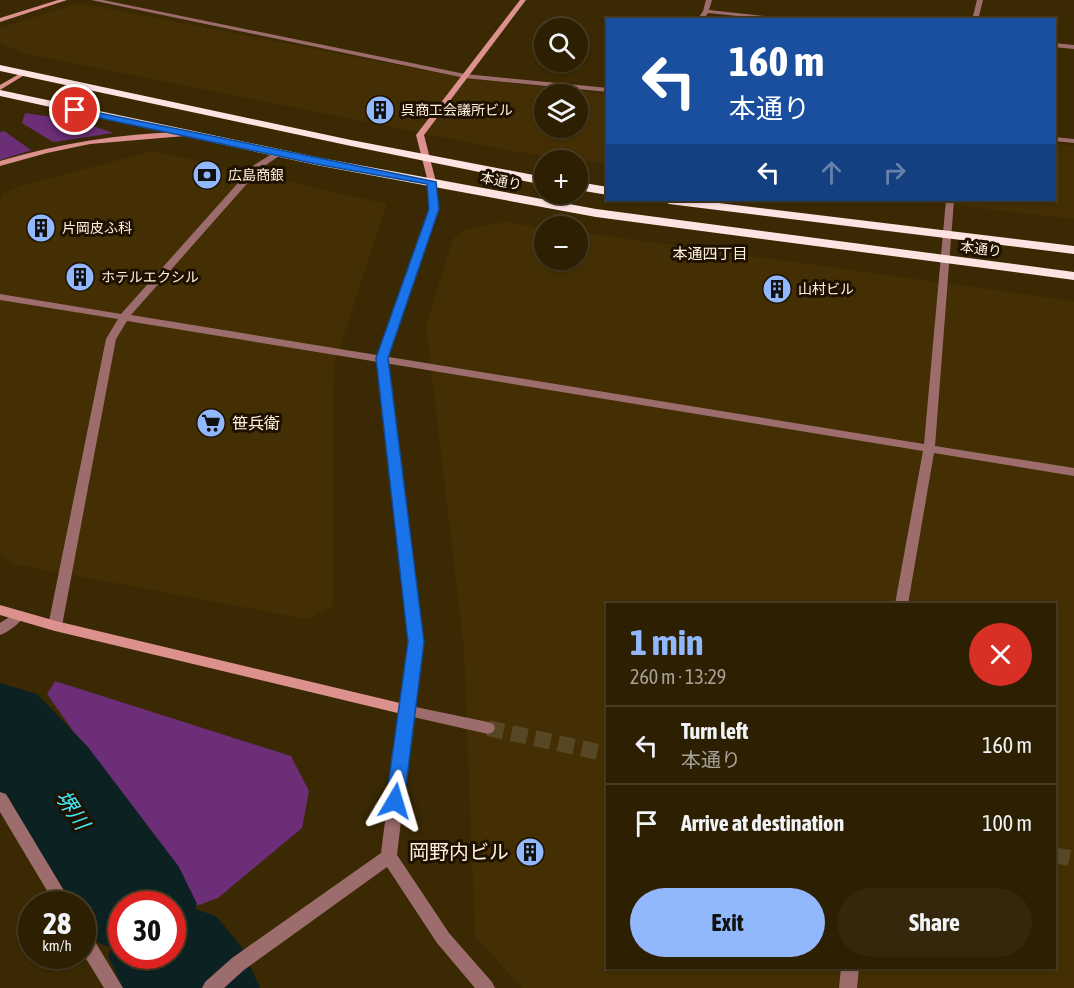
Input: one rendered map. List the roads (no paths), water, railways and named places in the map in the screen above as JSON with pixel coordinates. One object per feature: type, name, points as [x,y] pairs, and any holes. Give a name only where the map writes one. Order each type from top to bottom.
[{"type":"highway","name":"本通り","points":[[2,70],[534,179]]},
{"type":"highway","name":"本通り","points":[[0,93],[278,154],[596,213],[1074,276]]},
{"type":"highway","points":[[588,188],[606,191]]},
{"type":"highway","name":"本通り","points":[[677,201],[1074,250]]},
{"type":"street","points":[[0,20],[64,0]]},
{"type":"street","points":[[94,0],[465,76],[606,90]]},
{"type":"street","points":[[486,988],[443,938],[389,856],[416,642],[382,358],[434,209],[432,182],[420,135],[524,0]]},
{"type":"street","points":[[701,18],[709,0]]},
{"type":"street","points":[[976,18],[980,0]]},
{"type":"street","points":[[706,11],[778,18]]},
{"type":"street","points":[[1056,45],[1074,47]]},
{"type":"street","points":[[0,88],[23,74]]},
{"type":"street","points":[[0,164],[46,149],[90,140],[130,135],[182,134]]},
{"type":"street","points":[[1056,139],[1074,141]]},
{"type":"street","points":[[55,627],[111,339],[124,317],[257,167],[278,154]]},
{"type":"street","points":[[901,603],[929,448],[950,201]]},
{"type":"street","points":[[0,297],[1074,472]]},
{"type":"street","points":[[0,610],[55,627],[488,728]]},
{"type":"street","points":[[0,630],[17,617]]},
{"type":"street","points":[[0,798],[56,891]]},
{"type":"street","points":[[211,988],[238,964],[389,856]]},
{"type":"street","points":[[96,958],[114,988]]},
{"type":"street","points":[[848,988],[850,969]]},
{"type":"waterway","name":"堺川","points":[[0,722],[49,777],[127,891]]},
{"type":"waterway","name":"堺川","points":[[181,969],[195,988]]},
{"type":"tunnel","points":[[488,728],[606,754]]},
{"type":"tunnel","points":[[1056,855],[1074,859]]},
{"type":"place","name":"呉商工会議所ビル","points":[[380,110]]},
{"type":"place","name":"広島商銀","points":[[207,175]]},
{"type":"place","name":"片岡皮ふ科","points":[[41,228]]},
{"type":"place","name":"ホテルエクシル","points":[[80,277]]},
{"type":"place","name":"山村ビル","points":[[777,289]]},
{"type":"place","name":"笹兵衛","points":[[211,423]]},
{"type":"place","name":"岡野内ビル","points":[[530,852]]},
{"type":"district","name":"本通四丁目","points":[[710,254]]}]
